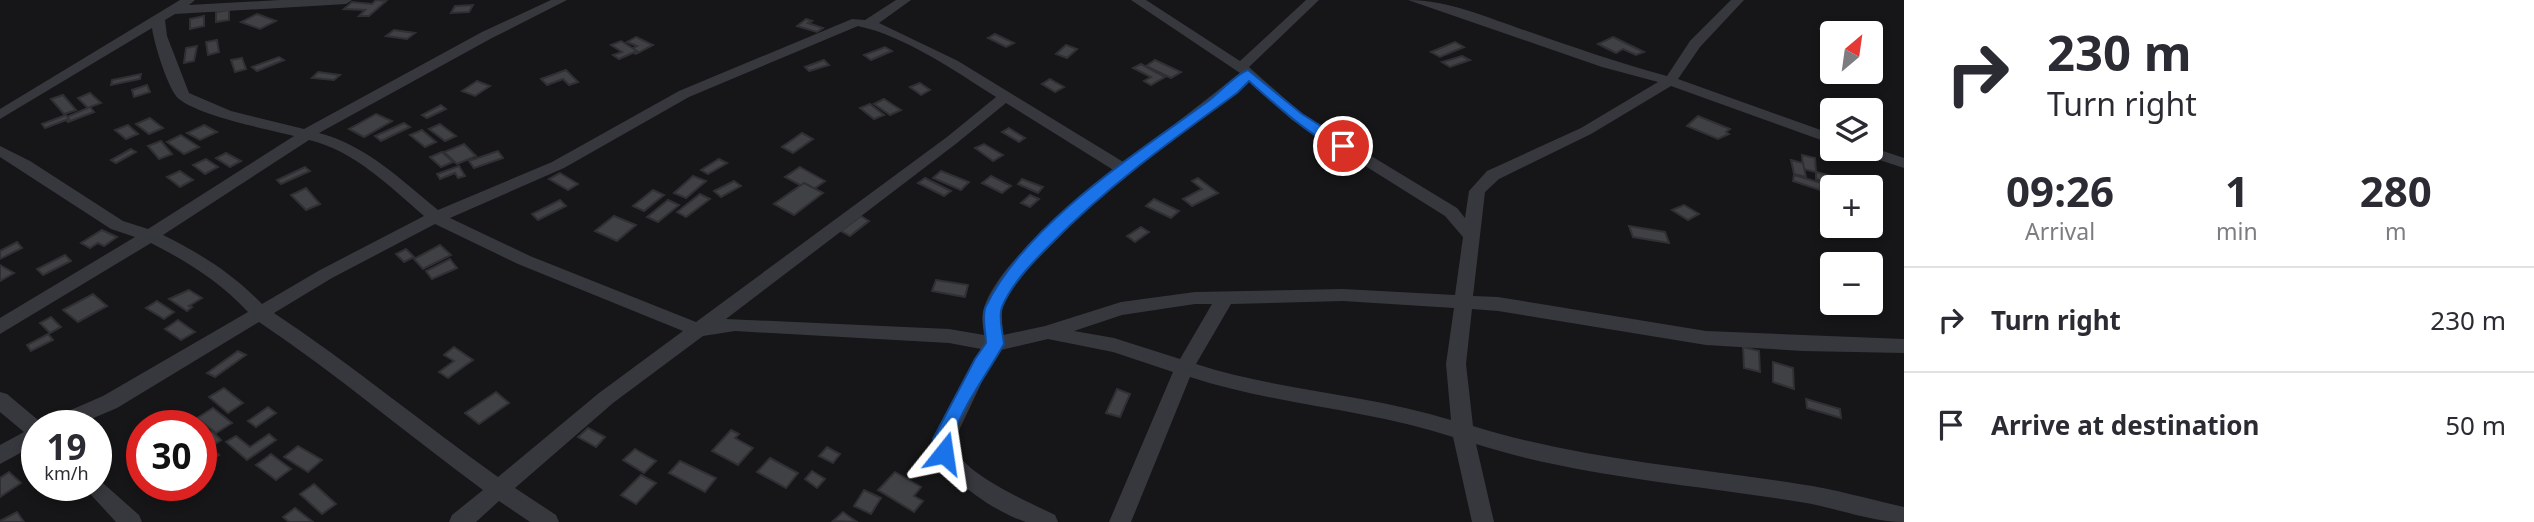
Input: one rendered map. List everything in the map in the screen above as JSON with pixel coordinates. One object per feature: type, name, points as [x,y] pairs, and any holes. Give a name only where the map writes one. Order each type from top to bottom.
[{"type":"street","points":[[0,115],[189,0]]},
{"type":"street","points":[[164,14],[346,0]]},
{"type":"street","points":[[0,327],[150,236],[307,134],[487,35],[561,0]]},
{"type":"street","points":[[869,23],[905,0]]},
{"type":"street","points":[[1137,0],[1245,70],[1297,117],[1451,212],[1473,238]]},
{"type":"street","points":[[1047,522],[972,478],[944,453],[943,439],[981,363],[995,344],[992,310],[1006,286],[1030,255],[1071,214],[1124,169],[1232,90],[1245,70],[1314,0]]},
{"type":"street","points":[[1414,0],[1461,6],[1580,55],[1670,81],[1820,135]]},
{"type":"street","points":[[1483,522],[1463,433],[1456,364],[1467,261],[1473,238],[1475,200],[1483,182],[1586,131],[1670,81],[1695,44],[1738,0]]},
{"type":"street","points":[[164,14],[160,36],[178,87],[184,96],[226,114],[336,142],[379,168],[435,217],[524,260],[698,330],[735,324],[841,328],[949,336],[995,344],[1046,333],[1121,309],[1195,298],[1343,295],[1498,304],[1674,335],[1803,344],[1904,346]]},
{"type":"street","points":[[92,410],[110,402],[372,248],[435,217],[558,165],[684,94],[857,22],[869,23],[909,40],[1007,95],[1124,169]]},
{"type":"street","points":[[460,522],[606,398],[1007,95]]},
{"type":"street","points":[[0,151],[117,225],[150,236],[197,259],[231,283],[261,314],[327,358],[400,418],[548,522]]},
{"type":"street","points":[[1883,156],[1904,163]]},
{"type":"street","points":[[1120,522],[1184,369],[1226,296]]},
{"type":"street","points":[[1046,333],[1114,345],[1252,388],[1414,416],[1510,446],[1638,469],[1802,493],[1904,516]]},
{"type":"street","points":[[0,400],[21,419]]},
{"type":"street","points":[[0,455],[21,443]]},
{"type":"street","points":[[109,501],[131,522]]},
{"type":"building","points":[[376,0],[386,1],[369,16],[359,16],[365,10],[344,9],[352,2],[372,4]]},
{"type":"building","points":[[473,5],[469,12],[451,13],[455,6]]},
{"type":"building","points":[[229,10],[229,20],[216,22],[216,12]]},
{"type":"building","points":[[257,14],[276,21],[260,29],[241,22]]},
{"type":"building","points":[[204,16],[204,26],[190,29],[190,19]]},
{"type":"building","points":[[806,19],[812,21],[808,23],[823,28],[817,32],[797,26]]},
{"type":"building","points":[[394,30],[415,33],[407,39],[386,36]]},
{"type":"building","points":[[995,34],[1014,43],[1006,47],[988,38]]},
{"type":"building","points":[[636,37],[653,45],[636,54],[628,51],[637,46],[627,42]]},
{"type":"building","points":[[1613,37],[1644,52],[1636,55],[1623,49],[1616,53],[1598,44]]},
{"type":"building","points":[[217,40],[219,52],[208,55],[206,42]]},
{"type":"building","points":[[621,41],[637,51],[619,59],[613,55],[622,52],[611,45]]},
{"type":"building","points":[[1455,42],[1464,47],[1440,57],[1431,52]]},
{"type":"building","points":[[1066,45],[1077,49],[1067,58],[1056,54]]},
{"type":"building","points":[[197,46],[194,61],[184,63],[186,48]]},
{"type":"building","points":[[885,47],[892,51],[871,60],[864,55]]},
{"type":"building","points":[[1462,56],[1470,60],[1450,67],[1442,62]]},
{"type":"building","points":[[279,57],[284,60],[257,71],[252,67]]},
{"type":"building","points":[[242,58],[246,69],[235,72],[231,60]]},
{"type":"building","points":[[824,60],[829,65],[809,71],[805,67]]},
{"type":"building","points":[[1155,60],[1181,72],[1171,78],[1146,66]]},
{"type":"building","points":[[1141,64],[1165,77],[1151,85],[1144,81],[1151,77],[1133,68]]},
{"type":"building","points":[[566,70],[578,82],[569,85],[563,79],[547,85],[541,79]]},
{"type":"building","points":[[318,72],[340,75],[334,80],[312,78]]},
{"type":"building","points":[[141,74],[140,79],[111,85],[112,80]]},
{"type":"building","points":[[1050,79],[1064,87],[1055,92],[1042,84]]},
{"type":"building","points":[[477,81],[490,86],[475,96],[462,91]]},
{"type":"building","points":[[920,83],[930,90],[921,95],[910,87]]},
{"type":"building","points":[[147,85],[150,92],[134,97],[132,90]]},
{"type":"building","points":[[90,93],[101,103],[90,107],[94,112],[68,122],[64,118],[88,108],[78,98]]},
{"type":"building","points":[[63,95],[76,110],[64,114],[51,99]]},
{"type":"building","points":[[884,99],[901,110],[890,115],[874,104]]},
{"type":"building","points":[[870,104],[884,115],[874,119],[860,108]]},
{"type":"building","points":[[441,105],[446,109],[427,118],[422,115]]},
{"type":"building","points":[[376,114],[392,121],[364,137],[349,129]]},
{"type":"building","points":[[66,115],[69,119],[45,128],[42,124]]},
{"type":"building","points":[[1698,116],[1730,129],[1726,132],[1729,134],[1718,139],[1687,126]]},
{"type":"building","points":[[150,118],[163,128],[149,134],[136,124]]},
{"type":"building","points":[[404,123],[410,127],[381,141],[375,136]]},
{"type":"building","points":[[440,124],[456,136],[445,141],[429,129]]},
{"type":"building","points":[[128,125],[138,134],[126,139],[115,130]]},
{"type":"building","points":[[204,125],[217,132],[200,140],[187,133]]},
{"type":"building","points":[[1009,128],[1025,138],[1019,142],[1002,132]]},
{"type":"building","points":[[422,130],[436,142],[425,147],[410,135]]},
{"type":"building","points":[[802,133],[813,139],[793,153],[782,147]]},
{"type":"building","points":[[181,135],[199,147],[184,154],[167,142]]},
{"type":"building","points":[[161,141],[172,154],[159,159],[148,146]]},
{"type":"building","points":[[464,144],[476,156],[457,164],[444,152]]},
{"type":"building","points":[[984,144],[1003,155],[993,161],[975,148]]},
{"type":"building","points":[[131,149],[136,152],[116,163],[111,160]]},
{"type":"building","points":[[498,151],[503,158],[474,168],[469,161]]},
{"type":"building","points":[[442,152],[453,162],[441,167],[430,157]]},
{"type":"building","points":[[226,153],[241,161],[230,167],[216,158]]},
{"type":"building","points":[[1802,155],[1815,158],[1816,172],[1803,169]]},
{"type":"building","points":[[206,159],[218,167],[205,174],[193,165]]},
{"type":"building","points":[[719,159],[727,163],[708,174],[701,170]]},
{"type":"building","points":[[1791,160],[1803,163],[1806,177],[1794,174]]},
{"type":"building","points":[[459,166],[465,176],[458,178],[455,173],[440,179],[437,174]]},
{"type":"building","points":[[305,167],[310,171],[281,184],[277,180]]},
{"type":"building","points":[[800,167],[825,181],[811,191],[785,177]]},
{"type":"building","points":[[180,171],[193,180],[180,187],[167,177]]},
{"type":"building","points":[[941,171],[969,182],[961,190],[933,178]]},
{"type":"building","points":[[1816,172],[1828,175],[1820,175],[1820,180],[1816,179]]},
{"type":"building","points":[[560,173],[578,184],[568,190],[549,179]]},
{"type":"building","points":[[1794,175],[1820,183],[1820,190],[1793,181]]},
{"type":"building","points":[[693,176],[706,181],[686,198],[674,193]]},
{"type":"building","points":[[991,176],[1011,186],[1002,193],[982,183]]},
{"type":"building","points":[[925,178],[951,191],[944,196],[918,183]]},
{"type":"building","points":[[1198,178],[1218,193],[1192,206],[1183,199],[1202,189],[1192,181]]},
{"type":"building","points":[[1022,179],[1043,187],[1038,193],[1018,184]]},
{"type":"building","points":[[734,181],[741,186],[721,197],[714,191]]},
{"type":"building","points":[[804,183],[823,193],[794,215],[774,204]]},
{"type":"building","points":[[306,188],[320,204],[306,210],[291,195]]},
{"type":"building","points":[[653,190],[664,195],[644,211],[633,206]]},
{"type":"building","points":[[700,194],[710,199],[686,217],[677,212]]},
{"type":"building","points":[[1030,195],[1039,199],[1030,207],[1021,203]]},
{"type":"building","points":[[1154,199],[1179,211],[1171,218],[1146,206]]},
{"type":"building","points":[[560,200],[566,206],[538,220],[532,214]]},
{"type":"building","points":[[668,200],[679,205],[658,222],[647,217]]},
{"type":"building","points":[[1684,205],[1699,214],[1688,220],[1672,210]]},
{"type":"building","points":[[614,216],[636,225],[617,241],[595,231]]},
{"type":"building","points":[[861,216],[869,221],[850,236],[841,231]]},
{"type":"building","points":[[1629,226],[1665,232],[1669,243],[1633,237]]},
{"type":"building","points":[[1141,227],[1149,232],[1135,242],[1127,236]]},
{"type":"building","points":[[102,230],[117,237],[104,246],[98,243],[90,248],[81,243]]},
{"type":"building","points":[[17,242],[22,248],[0,259],[0,251]]},
{"type":"building","points":[[440,245],[451,255],[423,269],[414,259]]},
{"type":"building","points":[[406,249],[414,257],[404,262],[396,254]]},
{"type":"building","points":[[65,255],[71,261],[43,275],[37,269]]},
{"type":"building","points":[[450,259],[457,268],[432,279],[426,271]]},
{"type":"building","points":[[0,265],[14,273],[0,281]]},
{"type":"building","points":[[936,280],[968,285],[965,297],[932,291]]},
{"type":"building","points":[[189,290],[202,298],[189,306],[192,307],[187,311],[169,299]]},
{"type":"building","points":[[93,294],[107,306],[78,322],[63,310]]},
{"type":"building","points":[[157,301],[174,312],[164,319],[146,308]]},
{"type":"building","points":[[51,317],[61,327],[50,333],[40,323]]},
{"type":"building","points":[[178,320],[195,332],[181,340],[165,329]]},
{"type":"building","points":[[48,334],[53,340],[31,351],[27,345]]},
{"type":"building","points":[[454,347],[473,360],[448,378],[439,372],[454,361],[444,355]]},
{"type":"building","points":[[1743,347],[1759,351],[1760,372],[1744,368]]},
{"type":"building","points":[[238,351],[246,355],[215,377],[207,373]]},
{"type":"building","points":[[1773,362],[1793,368],[1794,389],[1773,382]]},
{"type":"building","points":[[224,388],[243,403],[228,413],[209,397]]},
{"type":"building","points":[[1117,389],[1130,394],[1120,417],[1106,413]]},
{"type":"building","points":[[496,392],[509,403],[479,424],[465,413]]},
{"type":"building","points":[[1806,399],[1840,409],[1841,418],[1807,408]]},
{"type":"building","points":[[268,407],[276,413],[256,427],[248,421]]},
{"type":"building","points":[[217,411],[232,423],[217,432]]},
{"type":"building","points":[[588,428],[605,437],[596,447],[578,437]]},
{"type":"building","points":[[731,430],[739,434],[735,438],[753,448],[738,465],[712,451]]},
{"type":"building","points":[[269,434],[276,440],[247,460],[226,442],[236,436],[250,447]]},
{"type":"building","points":[[298,446],[322,460],[308,472],[284,457]]},
{"type":"building","points":[[827,447],[840,454],[833,463],[819,456]]},
{"type":"building","points":[[635,449],[656,461],[644,473],[623,460]]},
{"type":"building","points":[[271,454],[291,469],[276,480],[256,465]]},
{"type":"building","points":[[770,458],[798,473],[786,488],[757,472]]},
{"type":"building","points":[[680,461],[716,478],[705,492],[669,473]]},
{"type":"building","points":[[812,471],[825,479],[817,488],[805,479]]},
{"type":"building","points":[[9,472],[21,483],[0,497],[0,478]]},
{"type":"building","points":[[895,472],[921,487],[914,496],[923,501],[914,512],[878,490]]},
{"type":"building","points":[[641,475],[656,483],[636,504],[621,495]]},
{"type":"building","points":[[314,484],[336,504],[322,514],[300,494]]},
{"type":"building","points":[[864,490],[881,498],[871,514],[854,506]]},
{"type":"building","points":[[295,508],[313,522],[289,522],[283,517]]},
{"type":"building","points":[[17,512],[24,522],[0,522],[0,521]]},
{"type":"building","points":[[843,512],[857,522],[833,521]]},
{"type":"route","points":[[944,453],[943,439],[981,363],[995,344],[992,310],[1006,286],[1030,255],[1071,214],[1124,169],[1232,90],[1248,74],[1297,117],[1343,146]]}]
